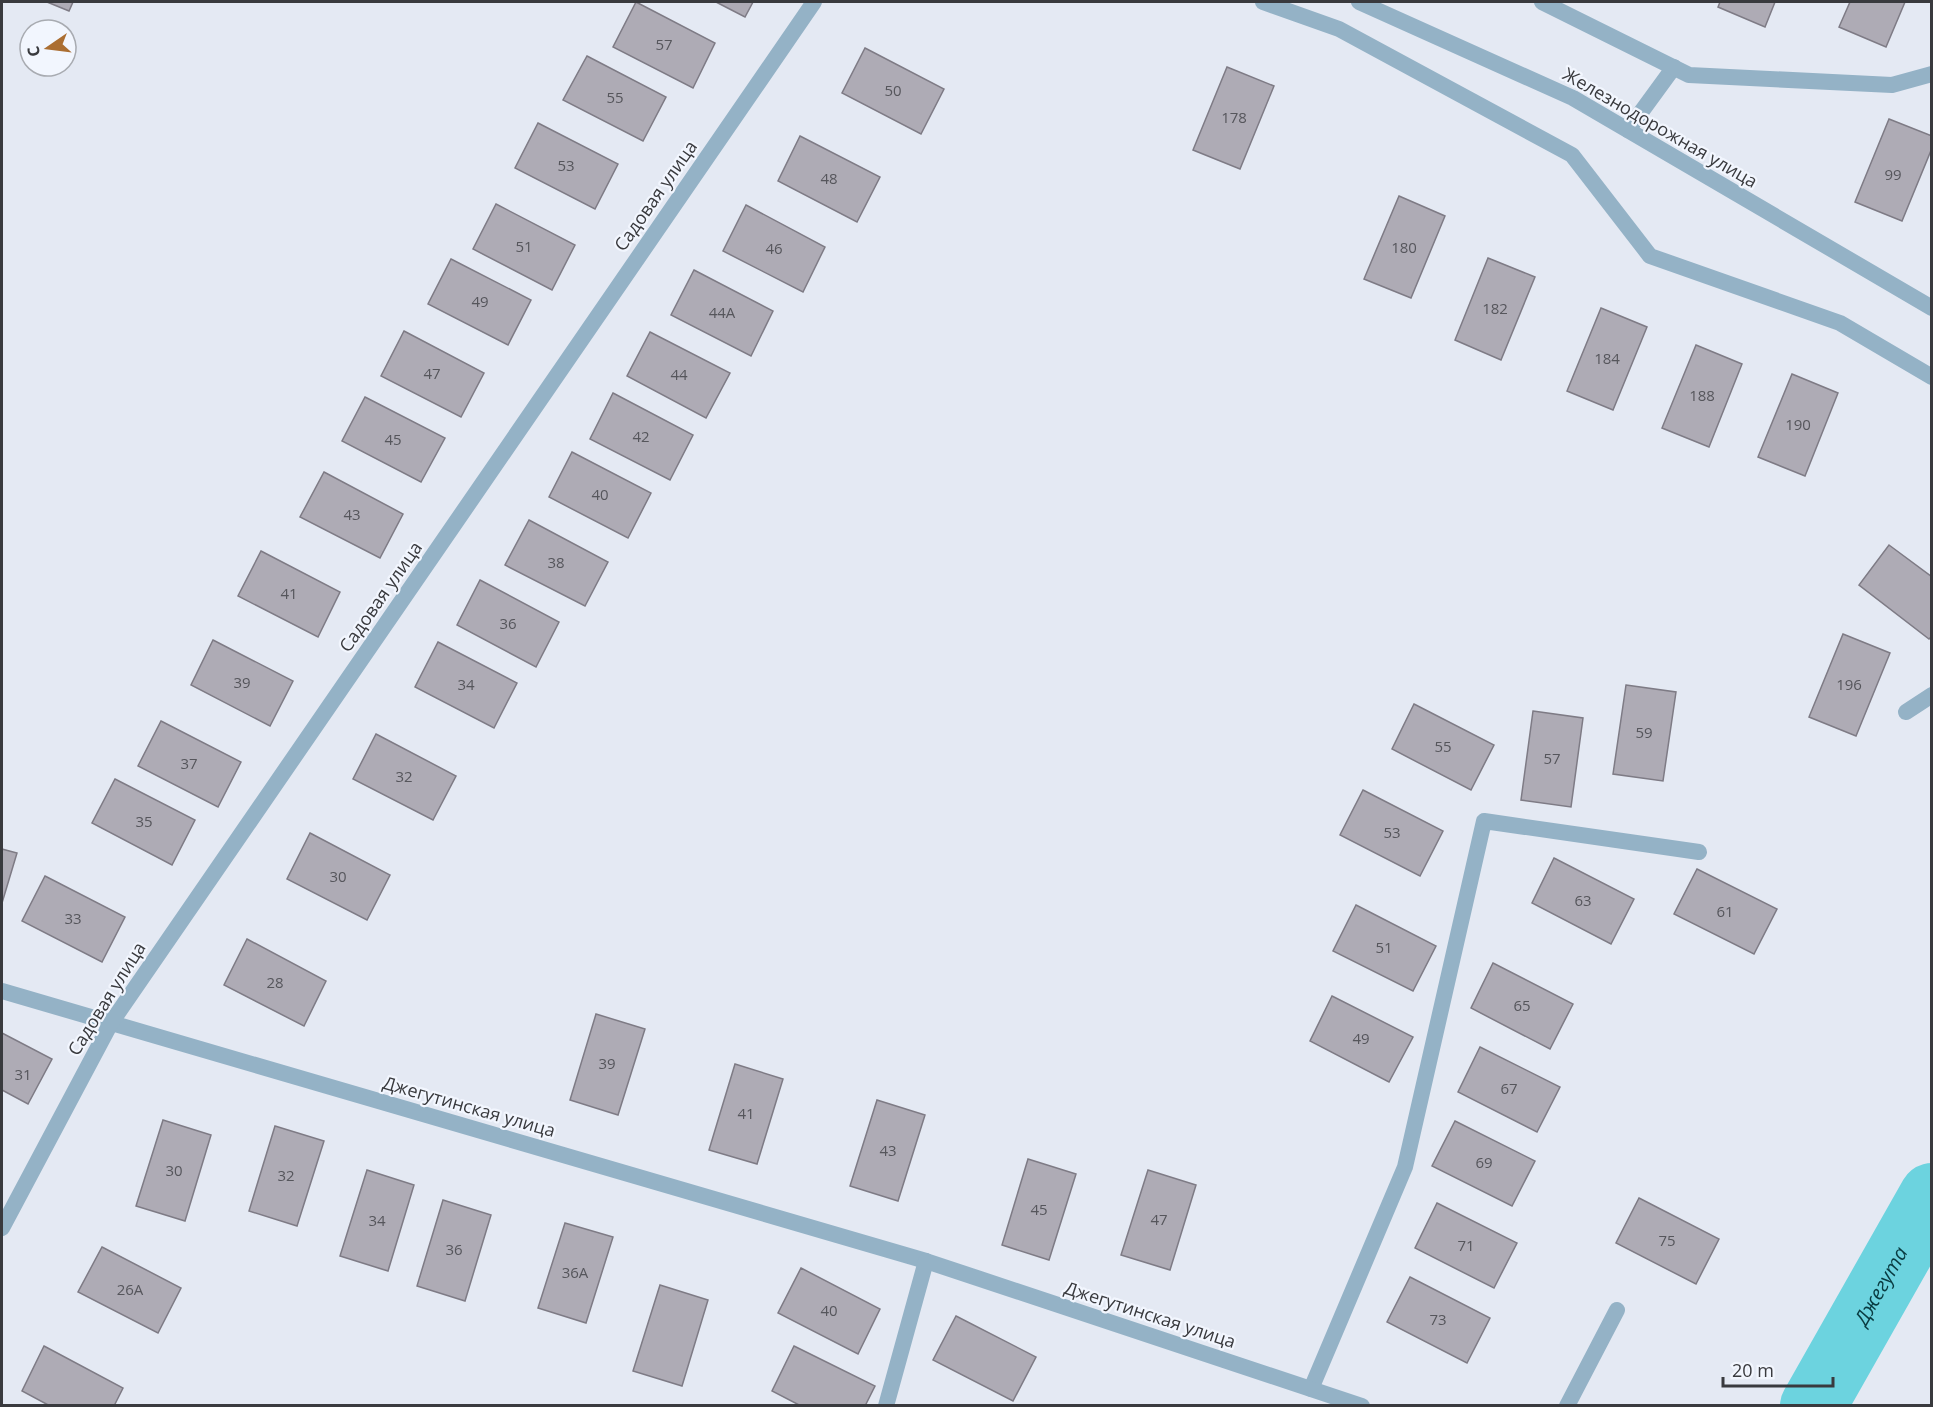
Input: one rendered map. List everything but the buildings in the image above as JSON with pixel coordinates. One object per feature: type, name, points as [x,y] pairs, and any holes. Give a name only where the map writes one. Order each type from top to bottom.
[{"type":"street","name":"Садовая улица","points":[[2,1228],[111,1023],[814,2]]},
{"type":"street","points":[[1263,2],[1339,29],[1572,154],[1650,256],[1840,323],[1932,377]]},
{"type":"street","name":"Железнодорожная улица","points":[[1359,2],[1573,98],[1932,308]]},
{"type":"street","points":[[1542,2],[1689,75],[1892,84],[1932,74]]},
{"type":"street","points":[[1628,130],[1674,67]]},
{"type":"street","points":[[1906,712],[1932,695]]},
{"type":"street","points":[[1311,1389],[1405,1167],[1484,821],[1699,852]]},
{"type":"street","name":"Джегутинская улица","points":[[2,992],[926,1261],[1362,1406]]},
{"type":"street","points":[[886,1406],[926,1261]]},
{"type":"street","points":[[1567,1406],[1617,1310]]},
{"type":"waterway","name":"Джегута","points":[[1813,1406],[1932,1196]]}]
